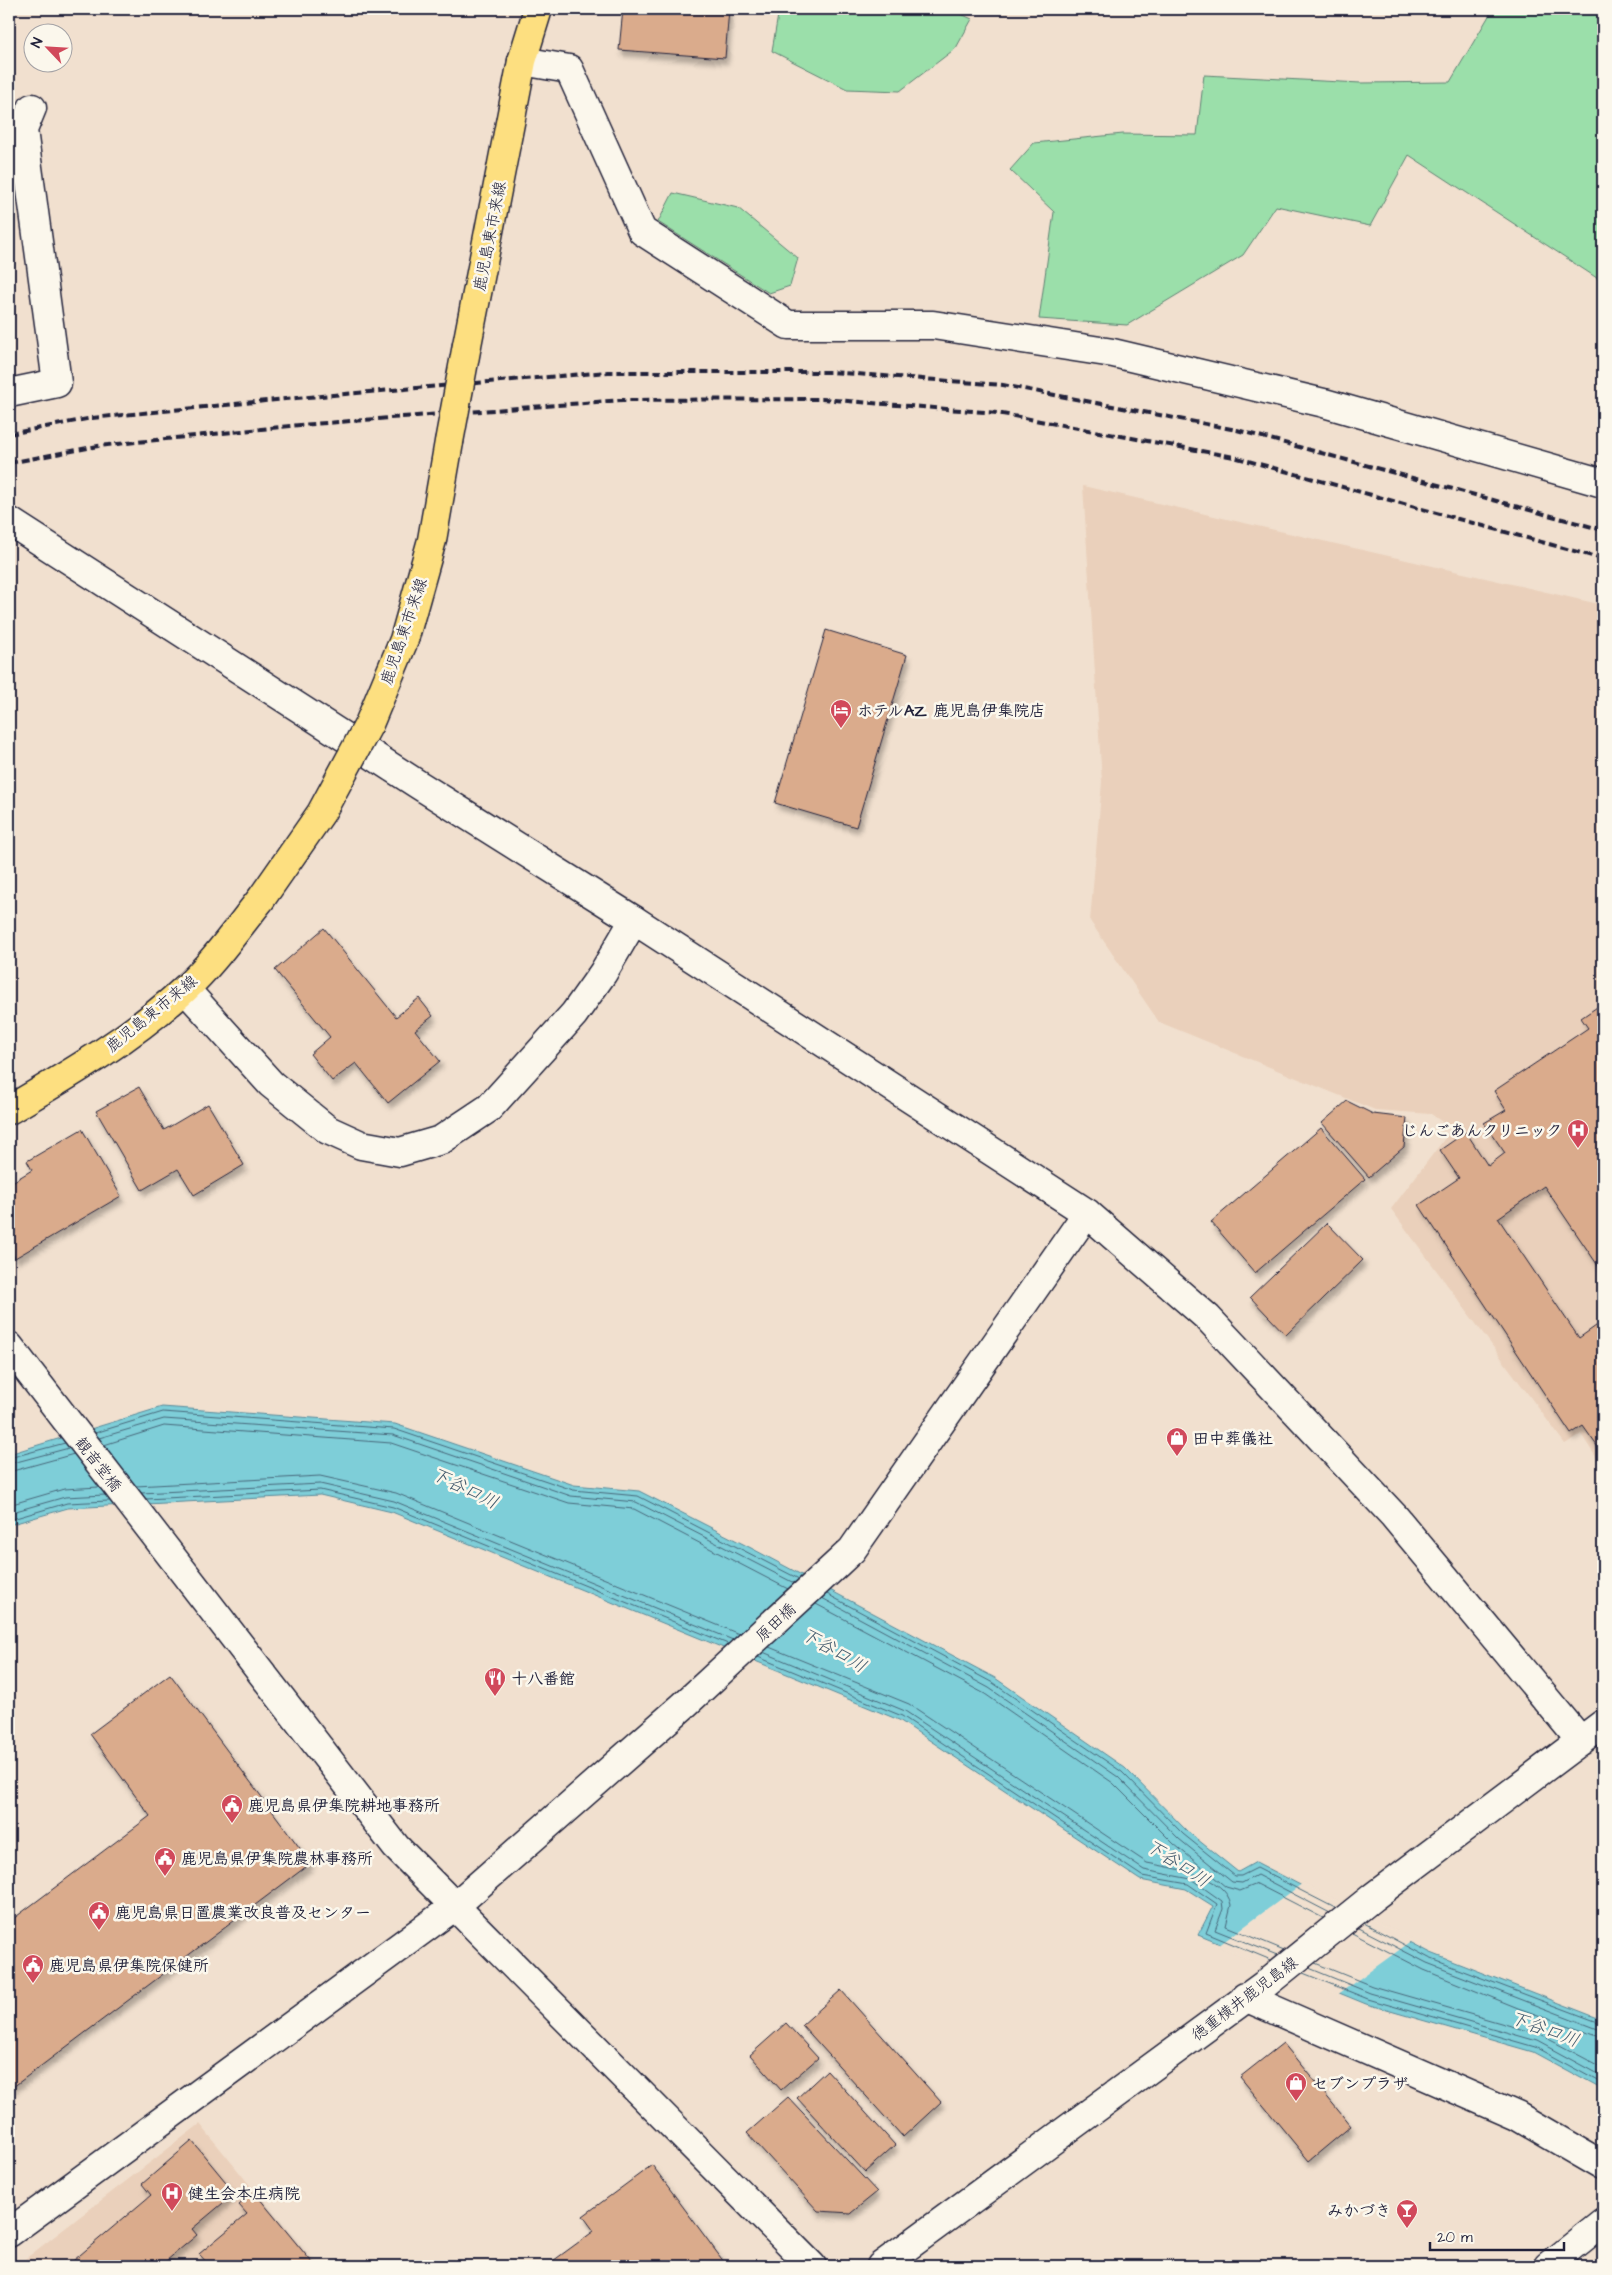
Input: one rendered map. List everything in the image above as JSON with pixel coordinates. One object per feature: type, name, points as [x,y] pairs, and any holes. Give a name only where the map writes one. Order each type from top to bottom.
[{"type":"main road","name":"鹿児島東市来線","points":[[9,1110],[128,1036],[185,989],[225,945],[261,899],[321,813],[369,724],[404,640],[430,549],[522,61],[538,9]]},
{"type":"street","points":[[522,61],[568,69],[642,231],[788,325],[933,325],[1113,353],[1324,403],[1603,484]]},
{"type":"street","points":[[9,393],[57,384],[23,130],[32,108]]},
{"type":"street","points":[[9,521],[418,785],[634,920],[1087,1213],[1208,1318],[1394,1516],[1581,1741]]},
{"type":"street","points":[[185,989],[271,1084],[328,1130],[361,1145],[400,1152],[442,1140],[489,1108],[574,1014],[603,973],[634,920]]},
{"type":"street","name":"原田橋","points":[[9,2233],[455,1906],[713,1680],[852,1550],[1087,1213]]},
{"type":"street","name":"観音堂橋","points":[[9,1346],[396,1847],[812,2266]]},
{"type":"street","name":"徳重横井鹿児島線","points":[[880,2266],[1254,1991],[1373,1897],[1603,1724]]},
{"type":"street","points":[[1254,1991],[1517,2116],[1603,2166]]},
{"type":"street","points":[[1548,2266],[1603,2222]]},
{"type":"shaded area","points":[[1083,486],[1603,605],[1603,1468],[1581,1434],[1565,1444],[1391,1209],[1452,1129],[1431,1114],[1375,1110],[1159,1022],[1090,921],[1102,782]]},
{"type":"shaded area","points":[[200,2124],[316,2266],[16,2266]]},
{"type":"green space","points":[[779,9],[950,9],[972,19],[956,48],[900,91],[847,89],[772,51]]},
{"type":"green space","points":[[1493,9],[1603,9],[1603,282],[1409,155],[1370,226],[1276,206],[1243,255],[1127,325],[1039,319],[1054,212],[1010,170],[1034,143],[1123,134],[1197,135],[1204,75],[1361,83],[1450,82]]},
{"type":"green space","points":[[673,193],[738,208],[798,258],[790,286],[769,293],[658,222]]},
{"type":"water","name":"下谷口川","points":[[162,1407],[395,1424],[574,1485],[639,1491],[751,1548],[995,1678],[1125,1768],[1187,1831],[1238,1872],[1256,1862],[1431,1953],[1603,2020],[1603,2090],[1533,2052],[1366,2004],[1198,1935],[1213,1906],[1186,1889],[1140,1880],[899,1720],[392,1512],[320,1495],[68,1508],[9,1525],[9,1454]]},
{"type":"pier","points":[[1303,1883],[1413,1940],[1337,1995],[1218,1946]]},
{"type":"building","points":[[623,9],[729,9],[725,58],[619,50]]},
{"type":"building","name":"ホテルAZ 鹿児島伊集院店","points":[[826,630],[907,655],[856,827],[775,803]]},
{"type":"building","points":[[324,928],[396,1017],[419,998],[433,1016],[415,1030],[440,1061],[388,1103],[356,1063],[332,1081],[310,1054],[330,1037],[275,970]]},
{"type":"building","points":[[1603,1003],[1603,1273],[1544,1186],[1498,1218],[1579,1338],[1603,1321],[1602,1453],[1583,1426],[1571,1434],[1419,1205],[1459,1178],[1440,1150],[1466,1132],[1488,1166],[1505,1153],[1484,1123],[1506,1110],[1494,1091],[1588,1028],[1581,1018]]},
{"type":"building","points":[[139,1087],[164,1130],[208,1104],[244,1165],[194,1195],[178,1169],[142,1190],[96,1111]]},
{"type":"building","points":[[1347,1101],[1373,1114],[1407,1118],[1404,1147],[1369,1177],[1322,1123]]},
{"type":"building","points":[[1321,1128],[1365,1179],[1255,1273],[1211,1222]]},
{"type":"building","points":[[82,1129],[121,1196],[15,1258],[9,1247],[9,1184],[32,1170],[27,1161]]},
{"type":"building","points":[[1327,1223],[1363,1260],[1286,1335],[1250,1297]]},
{"type":"building","points":[[170,1674],[311,1863],[9,2090],[9,1922],[150,1816],[90,1734]]},
{"type":"building","points":[[841,1990],[941,2102],[903,2137],[802,2025]]},
{"type":"building","points":[[786,2023],[818,2058],[781,2090],[750,2055]]},
{"type":"building","name":"セブンプラザ","points":[[1283,2043],[1351,2126],[1309,2161],[1240,2077]]},
{"type":"building","points":[[827,2070],[895,2145],[865,2172],[797,2098]]},
{"type":"building","points":[[788,2097],[877,2192],[851,2213],[818,2211],[747,2133]]},
{"type":"building","name":"健生会本庄病院","points":[[192,2141],[235,2193],[192,2229],[197,2235],[160,2266],[67,2266],[151,2195],[142,2184]]},
{"type":"building","points":[[652,2165],[727,2266],[546,2266],[594,2231],[583,2216]]},
{"type":"building","name":"健生会本庄病院","points":[[254,2192],[315,2266],[210,2266],[199,2254],[247,2214],[239,2205]]},
{"type":"railway","points":[[9,434],[92,418],[296,398],[608,372],[830,372],[1003,385],[1237,430],[1603,530]]},
{"type":"railway","points":[[9,463],[98,446],[300,425],[622,400],[822,399],[997,413],[1234,457],[1603,559]]},
{"type":"place","name":"ホテルAZ 鹿児島伊集院店","points":[[841,729]]},
{"type":"place","name":"じんごあんクリニック","points":[[1578,1149]]},
{"type":"place","name":"田中葬儀社","points":[[1177,1457]]},
{"type":"place","name":"十八番館","points":[[495,1697]]},
{"type":"place","name":"鹿児島県伊集院耕地事務所","points":[[232,1824]]},
{"type":"place","name":"鹿児島県伊集院農林事務所","points":[[165,1877]]},
{"type":"place","name":"鹿児島県日置農業改良普及センター","points":[[99,1931]]},
{"type":"place","name":"鹿児島県伊集院保健所","points":[[33,1984]]},
{"type":"place","name":"セブンプラザ","points":[[1296,2102]]},
{"type":"place","name":"健生会本庄病院","points":[[172,2212]]},
{"type":"place","name":"みかづき","points":[[1407,2229]]}]
